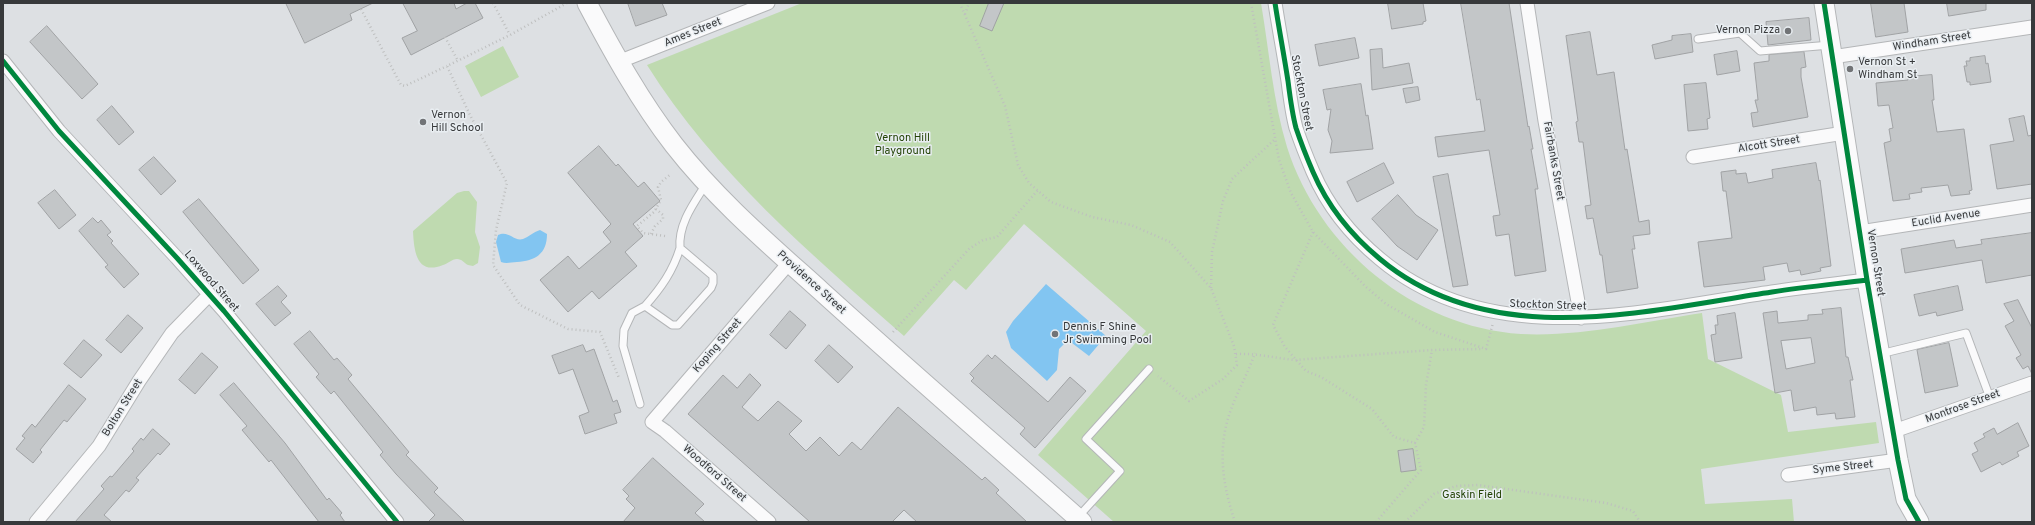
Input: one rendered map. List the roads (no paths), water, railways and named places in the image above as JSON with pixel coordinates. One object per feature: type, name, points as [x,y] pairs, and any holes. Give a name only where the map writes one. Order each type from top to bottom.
[{"type":"main road","name":"Providence Street","points":[[587,3],[618,62],[640,97],[674,146],[707,182],[749,226],[789,263],[1079,520]]},
{"type":"main road","name":"Vernon Street","points":[[1824,3],[1867,280],[1898,460],[1906,499],[1919,522]]},
{"type":"street","name":"Ames Street","points":[[618,62],[768,3]]},
{"type":"street","name":"Stockton Street","points":[[1275,3],[1296,127],[1322,192],[1335,212],[1358,240],[1398,273],[1432,293],[1451,301],[1485,311],[1504,314],[1581,318],[1698,305],[1773,292],[1867,280]]},
{"type":"street","name":"Fairbanks Street","points":[[1527,3],[1545,121],[1581,318]]},
{"type":"street","name":"Windham Street","points":[[1831,51],[2032,27]]},
{"type":"street","name":"Loxwood Street","points":[[3,61],[58,131],[209,294],[396,522]]},
{"type":"street","name":"Alcott Street","points":[[1693,157],[1844,133]]},
{"type":"street","name":"Euclid Avenue","points":[[1860,232],[2032,205]]},
{"type":"street","name":"Koping Street","points":[[660,427],[652,422],[789,263]]},
{"type":"street","name":"Bolton Street","points":[[36,522],[99,446],[139,381],[172,333],[209,294]]},
{"type":"street","name":"Montrose Street","points":[[1894,431],[2032,383]]},
{"type":"street","name":"Woodford Street","points":[[660,427],[769,522]]},
{"type":"street","name":"Syme Street","points":[[1788,475],[1898,460]]},
{"type":"lane","points":[[1698,39],[1740,34],[1760,51],[1831,51]]},
{"type":"lane","points":[[640,404],[622,346],[624,330],[632,313],[645,306],[665,282],[674,265],[680,248],[679,239],[686,216],[707,182]]},
{"type":"lane","points":[[645,306],[672,325],[678,325],[711,288],[714,282],[713,276],[680,248]]},
{"type":"lane","points":[[1879,354],[1966,333],[1990,398]]},
{"type":"lane","points":[[1079,520],[1120,471],[1086,439],[1149,370]]},
{"type":"water","points":[[540,230],[547,234],[545,247],[539,255],[529,260],[507,263],[501,262],[496,242],[498,235],[505,234],[517,239],[523,239]]},
{"type":"water","name":"Dennis F Shine Jr Swimming Pool","points":[[1046,284],[1106,336],[1089,356],[1068,340],[1059,349],[1057,370],[1047,381],[1011,348],[1006,332],[1013,321]]},
{"type":"place","name":"Vernon Pizza","points":[[1788,31]]},
{"type":"place","name":"Vernon St + Windham St","points":[[1850,69]]},
{"type":"place","name":"Vernon Hill School","points":[[423,122]]},
{"type":"place","name":"Dennis F Shine Jr Swimming Pool","points":[[1055,334]]},
{"type":"park label","name":"Vernon Hill Playground","points":[[903,145]]},
{"type":"park label","name":"Gaskin Field","points":[[1472,496]]}]
